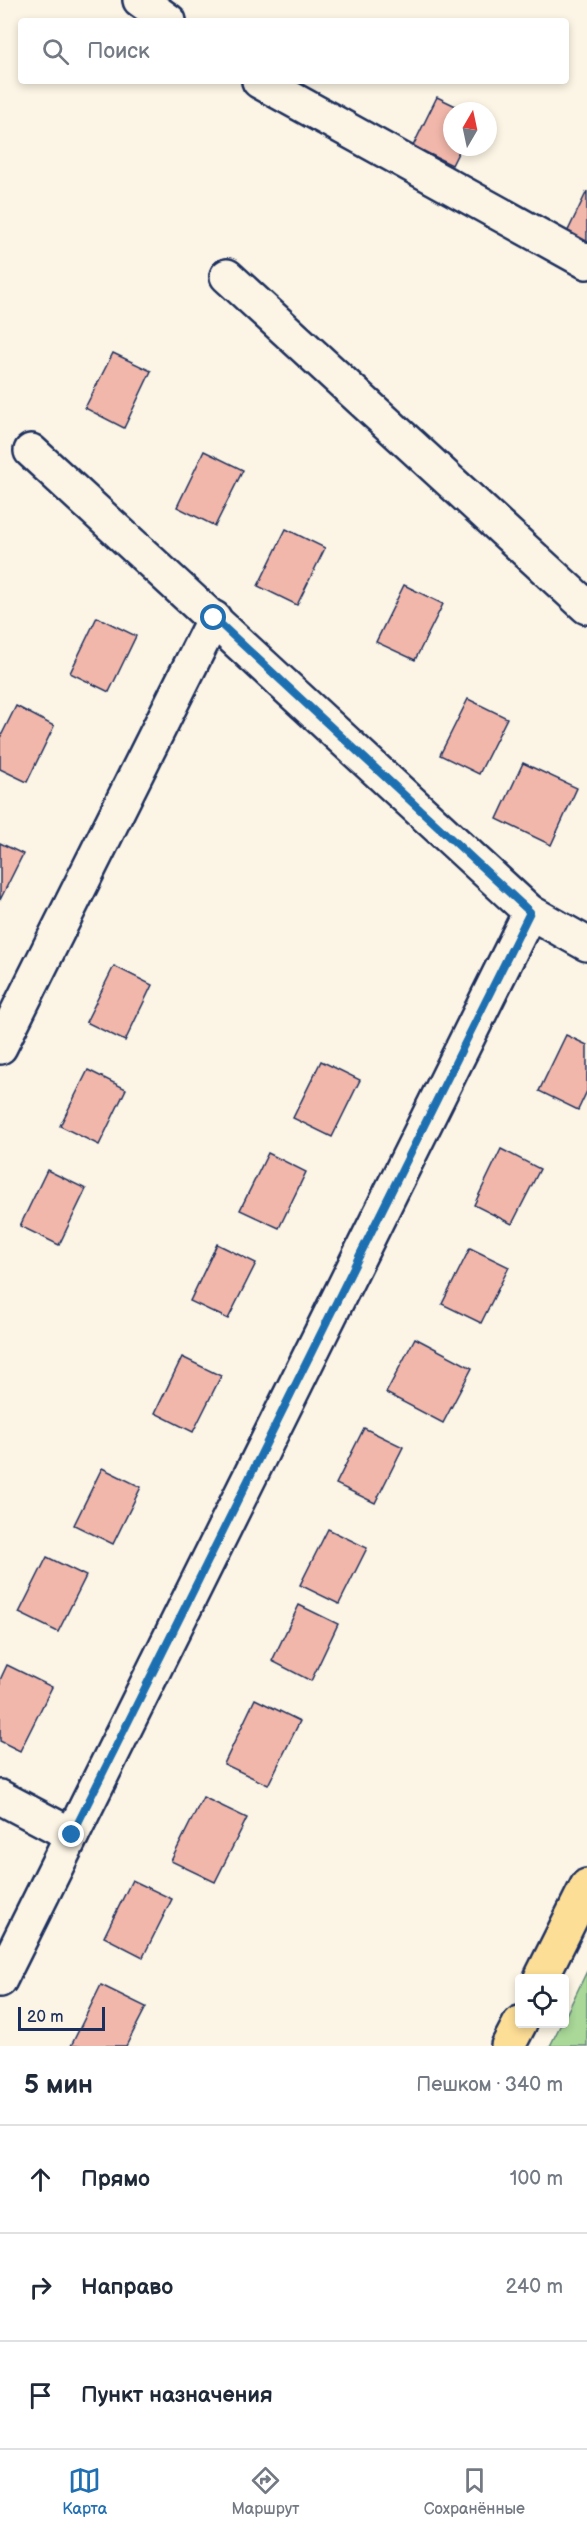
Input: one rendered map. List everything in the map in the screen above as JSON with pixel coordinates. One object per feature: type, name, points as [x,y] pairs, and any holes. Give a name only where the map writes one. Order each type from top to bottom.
[{"type":"main road","points":[[544,1974],[587,1886]]},
{"type":"main road","points":[[508,2046],[517,2028]]},
{"type":"street","points":[[140,0],[165,18]]},
{"type":"street","points":[[263,84],[587,262]]},
{"type":"street","points":[[227,276],[587,607]]},
{"type":"street","points":[[31,451],[530,912],[587,944]]},
{"type":"street","points":[[0,1047],[214,618]]},
{"type":"street","points":[[0,1980],[530,912]]},
{"type":"street","points":[[0,1797],[72,1835]]},
{"type":"green space","points":[[587,1971],[587,2046],[550,2046],[559,2028],[569,2028],[569,2009]]},
{"type":"building","points":[[437,97],[447,102],[443,102],[443,156],[456,156],[452,165],[413,146]]},
{"type":"building","points":[[587,191],[587,250],[564,239]]},
{"type":"building","points":[[113,353],[151,371],[124,428],[85,408]]},
{"type":"building","points":[[204,451],[243,470],[215,526],[177,507]]},
{"type":"building","points":[[286,529],[325,548],[297,605],[258,586]]},
{"type":"building","points":[[404,585],[443,604],[415,660],[376,642]]},
{"type":"building","points":[[97,617],[136,636],[109,692],[70,673]]},
{"type":"building","points":[[468,699],[507,718],[479,774],[440,755]]},
{"type":"building","points":[[16,706],[54,726],[27,782],[0,769],[0,738]]},
{"type":"building","points":[[523,763],[577,788],[551,845],[497,819]]},
{"type":"building","points":[[0,843],[23,854],[0,900]]},
{"type":"building","points":[[114,966],[152,985],[125,1041],[86,1022]]},
{"type":"building","points":[[566,1035],[587,1045],[587,1091],[578,1110],[539,1091]]},
{"type":"building","points":[[321,1061],[360,1080],[332,1137],[293,1118]]},
{"type":"building","points":[[88,1070],[126,1089],[99,1145],[60,1126]]},
{"type":"building","points":[[501,1149],[540,1169],[512,1224],[474,1205]]},
{"type":"building","points":[[268,1153],[306,1172],[279,1228],[240,1210]]},
{"type":"building","points":[[47,1170],[86,1189],[59,1245],[20,1226]]},
{"type":"building","points":[[217,1244],[256,1263],[228,1319],[190,1301]]},
{"type":"building","points":[[470,1248],[509,1267],[481,1323],[442,1304]]},
{"type":"building","points":[[415,1338],[472,1368],[443,1423],[386,1393]]},
{"type":"building","points":[[182,1357],[221,1376],[193,1432],[155,1413]]},
{"type":"building","points":[[364,1428],[403,1447],[375,1503],[336,1484]]},
{"type":"building","points":[[102,1468],[141,1487],[113,1544],[74,1525]]},
{"type":"building","points":[[328,1529],[367,1548],[339,1604],[300,1585]]},
{"type":"building","points":[[47,1557],[86,1576],[58,1632],[19,1613]]},
{"type":"building","points":[[299,1605],[338,1624],[311,1681],[272,1661]]},
{"type":"building","points":[[7,1665],[52,1687],[20,1751],[0,1741],[0,1680]]},
{"type":"building","points":[[255,1699],[300,1721],[268,1785],[224,1764]]},
{"type":"building","points":[[203,1797],[247,1818],[215,1882],[171,1861]]},
{"type":"building","points":[[132,1880],[172,1899],[143,1957],[104,1937]]},
{"type":"building","points":[[101,1985],[146,2007],[126,2046],[71,2046]]},
{"type":"route","points":[[72,1835],[530,912],[214,618]]}]
